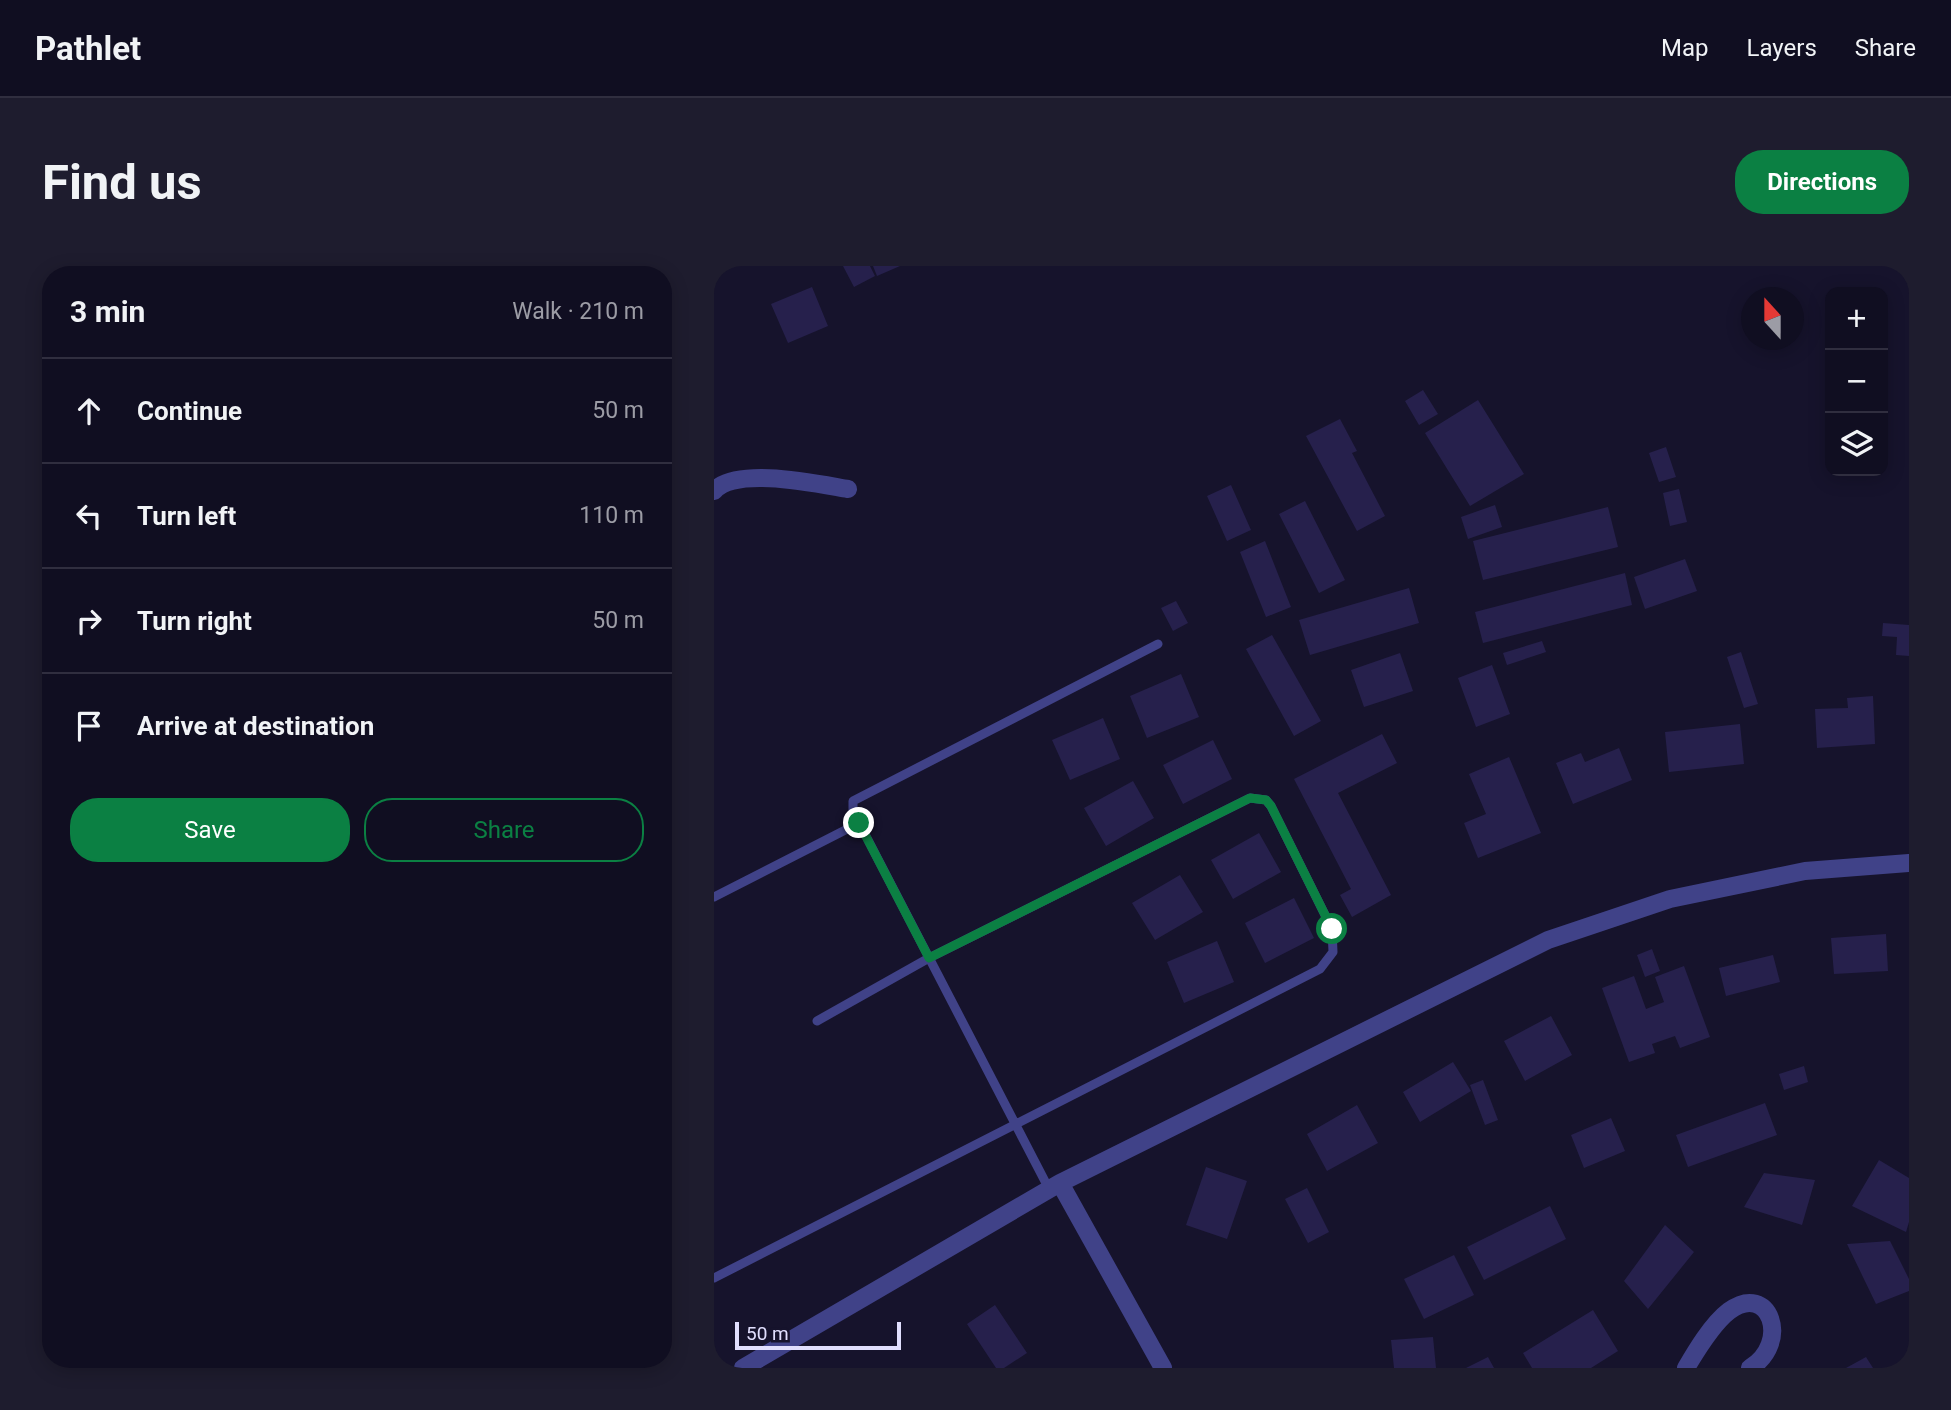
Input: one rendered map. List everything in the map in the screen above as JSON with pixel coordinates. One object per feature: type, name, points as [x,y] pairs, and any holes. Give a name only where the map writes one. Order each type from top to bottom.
[{"type":"street","points":[[714,491],[719,485],[744,479],[802,481],[848,489]]},
{"type":"street","points":[[743,1368],[1054,1186],[1548,940],[1670,899],[1805,871],[1909,863]]},
{"type":"street","points":[[1054,1186],[1163,1368]]},
{"type":"street","points":[[1686,1368],[1727,1312],[1750,1304],[1764,1308],[1772,1317],[1775,1330],[1770,1346],[1750,1368]]},
{"type":"lane","points":[[1054,1186],[1015,1124],[859,823],[853,811],[853,801],[1158,644]]},
{"type":"lane","points":[[714,1278],[1320,969],[1333,952],[1332,929],[1271,806],[1266,800],[1250,798],[1237,802],[929,958],[817,1020]]},
{"type":"lane","points":[[714,897],[859,823]]},
{"type":"building","points":[[843,266],[870,266],[875,276],[854,287]]},
{"type":"building","points":[[873,266],[900,266],[877,276]]},
{"type":"building","points":[[812,287],[828,326],[788,343],[771,304]]},
{"type":"building","points":[[1423,390],[1438,414],[1419,425],[1405,401]]},
{"type":"building","points":[[1478,400],[1524,474],[1470,506],[1425,433]]},
{"type":"building","points":[[1340,419],[1357,451],[1352,453],[1385,516],[1357,531],[1306,436]]},
{"type":"building","points":[[1666,447],[1676,477],[1659,482],[1649,453]]},
{"type":"building","points":[[1231,485],[1251,530],[1227,541],[1207,496]]},
{"type":"building","points":[[1679,489],[1687,522],[1670,526],[1663,493]]},
{"type":"building","points":[[1305,501],[1345,580],[1319,593],[1279,514]]},
{"type":"building","points":[[1495,505],[1502,527],[1468,539],[1461,517]]},
{"type":"building","points":[[1608,507],[1618,547],[1483,580],[1473,541]]},
{"type":"building","points":[[1265,541],[1291,607],[1266,617],[1240,552]]},
{"type":"building","points":[[1685,559],[1697,591],[1645,609],[1634,577]]},
{"type":"building","points":[[1625,573],[1632,605],[1483,643],[1475,612]]},
{"type":"building","points":[[1409,588],[1419,623],[1310,655],[1299,620]]},
{"type":"building","points":[[1176,601],[1188,623],[1173,631],[1161,608]]},
{"type":"building","points":[[1883,623],[1909,625],[1909,656],[1896,655],[1897,637],[1882,636]]},
{"type":"building","points":[[1272,635],[1321,721],[1294,736],[1246,649]]},
{"type":"building","points":[[1542,641],[1546,652],[1507,665],[1503,653]]},
{"type":"building","points":[[1741,652],[1758,704],[1744,708],[1727,657]]},
{"type":"building","points":[[1400,653],[1413,691],[1364,707],[1351,670]]},
{"type":"building","points":[[1492,665],[1510,714],[1476,727],[1458,678]]},
{"type":"building","points":[[1181,674],[1199,717],[1147,738],[1130,696]]},
{"type":"building","points":[[1873,696],[1875,744],[1817,748],[1815,709],[1848,708],[1847,698]]},
{"type":"building","points":[[1103,718],[1120,759],[1070,780],[1052,740]]},
{"type":"building","points":[[1740,724],[1744,764],[1669,772],[1665,732]]},
{"type":"building","points":[[1382,734],[1397,763],[1338,793],[1391,895],[1352,917],[1340,895],[1351,889],[1294,779]]},
{"type":"building","points":[[1213,740],[1232,779],[1183,804],[1163,765]]},
{"type":"building","points":[[1619,748],[1632,780],[1573,804],[1556,763],[1581,753],[1585,762]]},
{"type":"building","points":[[1509,757],[1541,833],[1478,858],[1464,823],[1486,814],[1469,774]]},
{"type":"building","points":[[1133,781],[1154,818],[1106,846],[1084,808]]},
{"type":"building","points":[[1259,833],[1281,872],[1233,899],[1211,860]]},
{"type":"building","points":[[1180,875],[1203,912],[1155,940],[1132,903]]},
{"type":"building","points":[[1294,898],[1314,938],[1265,963],[1245,923]]},
{"type":"building","points":[[1886,934],[1888,971],[1834,974],[1831,938]]},
{"type":"building","points":[[1217,941],[1234,982],[1184,1003],[1167,962]]},
{"type":"building","points":[[1652,949],[1660,971],[1645,977],[1637,955]]},
{"type":"building","points":[[1773,955],[1780,982],[1726,996],[1719,968]]},
{"type":"building","points":[[1684,966],[1710,1037],[1680,1048],[1675,1036],[1652,1044],[1655,1053],[1629,1062],[1602,988],[1634,976],[1646,1009],[1664,1002],[1655,977]]},
{"type":"building","points":[[1551,1016],[1572,1055],[1525,1081],[1504,1041]]},
{"type":"building","points":[[1453,1062],[1471,1091],[1420,1122],[1403,1092]]},
{"type":"building","points":[[1804,1066],[1808,1082],[1784,1090],[1779,1074]]},
{"type":"building","points":[[1483,1080],[1498,1120],[1485,1125],[1470,1085]]},
{"type":"building","points":[[1765,1103],[1777,1135],[1688,1167],[1676,1135]]},
{"type":"building","points":[[1357,1105],[1378,1143],[1327,1171],[1307,1134]]},
{"type":"building","points":[[1611,1118],[1625,1151],[1584,1168],[1571,1135]]},
{"type":"building","points":[[1879,1160],[1909,1178],[1909,1222],[1906,1232],[1852,1206]]},
{"type":"building","points":[[1206,1167],[1247,1181],[1227,1239],[1186,1225]]},
{"type":"building","points":[[1764,1173],[1815,1180],[1802,1225],[1744,1207]]},
{"type":"building","points":[[1307,1188],[1329,1232],[1308,1243],[1285,1199]]},
{"type":"building","points":[[1550,1206],[1566,1239],[1484,1280],[1467,1247]]},
{"type":"building","points":[[1665,1225],[1694,1252],[1648,1309],[1624,1281]]},
{"type":"building","points":[[1890,1241],[1909,1279],[1909,1291],[1876,1304],[1847,1244]]},
{"type":"building","points":[[1454,1255],[1474,1295],[1424,1319],[1404,1279]]},
{"type":"building","points":[[995,1305],[1027,1353],[1004,1368],[996,1368],[967,1324]]},
{"type":"building","points":[[1593,1310],[1618,1351],[1591,1368],[1532,1368],[1523,1353]]},
{"type":"building","points":[[1433,1337],[1436,1368],[1394,1368],[1391,1340]]},
{"type":"building","points":[[1488,1357],[1494,1368],[1466,1368]]},
{"type":"building","points":[[1866,1357],[1873,1368],[1846,1368]]},
{"type":"route","points":[[859,823],[929,958],[1237,802],[1250,798],[1266,800],[1271,806],[1332,929]]}]
